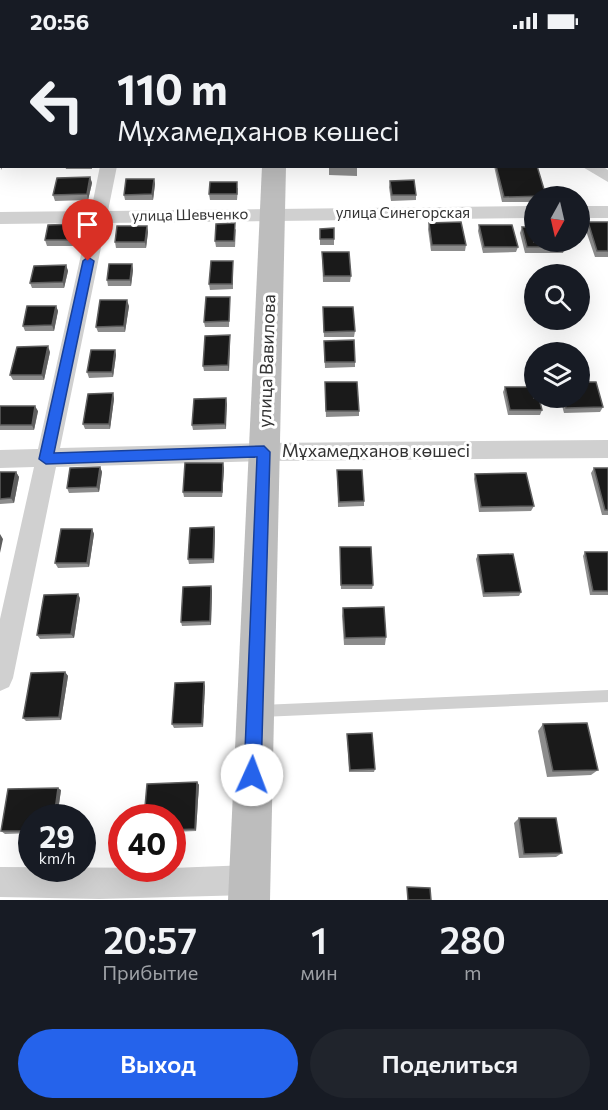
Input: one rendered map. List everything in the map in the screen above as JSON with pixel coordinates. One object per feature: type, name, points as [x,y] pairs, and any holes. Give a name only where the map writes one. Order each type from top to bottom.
[{"type":"street","points":[[0,678],[109,168]]},
{"type":"street","name":"улица Вавилова","points":[[249,890],[274,168]]},
{"type":"street","points":[[592,168],[608,177]]},
{"type":"street","name":"улица Синегорская","points":[[272,214],[524,212]]},
{"type":"street","points":[[590,212],[608,212]]},
{"type":"street","name":"улица Шевченко","points":[[0,218],[272,214]]},
{"type":"street","name":"Мұхамедханов көшесі","points":[[0,459],[264,452],[608,449]]},
{"type":"street","points":[[0,882],[249,890]]},
{"type":"lane","points":[[255,711],[608,696]]},
{"type":"building","points":[[497,168],[538,168],[543,186],[524,186],[524,197],[504,197]]},
{"type":"building","points":[[90,177],[87,194],[53,195],[57,178]]},
{"type":"building","points":[[126,179],[154,179],[152,194],[124,195]]},
{"type":"building","points":[[414,180],[416,195],[392,195],[390,181]]},
{"type":"building","points":[[210,182],[237,182],[237,194],[209,194]]},
{"type":"building","points":[[461,222],[466,245],[432,245],[429,223]]},
{"type":"building","points":[[590,222],[608,222],[608,251],[597,251]]},
{"type":"building","points":[[235,223],[234,241],[215,241],[216,224]]},
{"type":"building","points":[[76,224],[73,240],[45,240],[48,225]]},
{"type":"building","points":[[479,225],[512,225],[518,247],[484,247]]},
{"type":"building","points":[[117,226],[147,226],[145,242],[115,242]]},
{"type":"building","points":[[334,228],[334,239],[320,239],[320,229]]},
{"type":"building","points":[[322,252],[349,252],[351,276],[324,276]]},
{"type":"building","points":[[211,261],[233,261],[232,284],[209,284]]},
{"type":"building","points":[[109,264],[132,264],[130,280],[107,280]]},
{"type":"building","points":[[66,265],[63,282],[30,283],[34,266]]},
{"type":"building","points":[[206,297],[230,297],[229,321],[204,322]]},
{"type":"building","points":[[100,300],[127,300],[124,326],[96,327]]},
{"type":"building","points":[[27,306],[56,306],[52,325],[23,326]]},
{"type":"building","points":[[323,307],[353,307],[355,331],[324,332]]},
{"type":"building","points":[[230,335],[228,365],[203,366],[205,336]]},
{"type":"building","points":[[354,340],[355,362],[325,362],[324,341]]},
{"type":"building","points":[[48,346],[42,375],[10,375],[17,347]]},
{"type":"building","points":[[91,350],[115,350],[112,372],[87,372]]},
{"type":"building","points":[[325,382],[357,382],[359,411],[326,411]]},
{"type":"building","points":[[590,382],[596,382],[603,407],[590,407]]},
{"type":"building","points":[[505,387],[524,387],[524,408],[542,408],[542,410],[510,410]]},
{"type":"building","points":[[113,393],[109,424],[83,424],[88,394]]},
{"type":"building","points":[[226,398],[225,424],[192,425],[194,399]]},
{"type":"building","points":[[0,406],[35,406],[32,425],[0,425]]},
{"type":"building","points":[[185,463],[223,463],[222,492],[183,492]]},
{"type":"building","points":[[100,467],[97,487],[67,488],[70,468]]},
{"type":"building","points":[[594,468],[608,468],[608,510],[605,510]]},
{"type":"building","points":[[337,470],[362,470],[364,501],[339,502]]},
{"type":"building","points":[[0,472],[16,472],[11,498],[0,499]]},
{"type":"building","points":[[526,473],[534,506],[481,507],[475,474]]},
{"type":"building","points":[[214,527],[213,559],[188,559],[190,528]]},
{"type":"building","points":[[61,529],[92,529],[87,563],[55,563]]},
{"type":"building","points":[[340,547],[371,547],[373,585],[341,585]]},
{"type":"building","points":[[585,552],[608,552],[608,591],[593,591]]},
{"type":"building","points":[[513,554],[521,592],[484,593],[478,555]]},
{"type":"building","points":[[211,586],[210,621],[181,622],[183,587]]},
{"type":"building","points":[[78,594],[71,634],[37,635],[44,595]]},
{"type":"building","points":[[384,607],[386,637],[345,638],[343,608]]},
{"type":"building","points":[[65,672],[59,717],[23,718],[31,673]]},
{"type":"building","points":[[204,682],[202,724],[172,724],[175,683]]},
{"type":"building","points":[[587,723],[598,770],[553,771],[543,724]]},
{"type":"building","points":[[372,733],[375,769],[350,770],[347,734]]},
{"type":"building","points":[[197,782],[195,829],[186,829],[186,804],[145,804],[147,784]]},
{"type":"building","points":[[58,788],[56,804],[18,804],[18,831],[1,831],[8,789]]},
{"type":"building","points":[[519,818],[556,818],[562,853],[524,854]]},
{"type":"building","points":[[407,887],[430,888],[431,900],[408,900]]},
{"type":"route","points":[[88,261],[46,459],[264,452],[252,775]]}]
